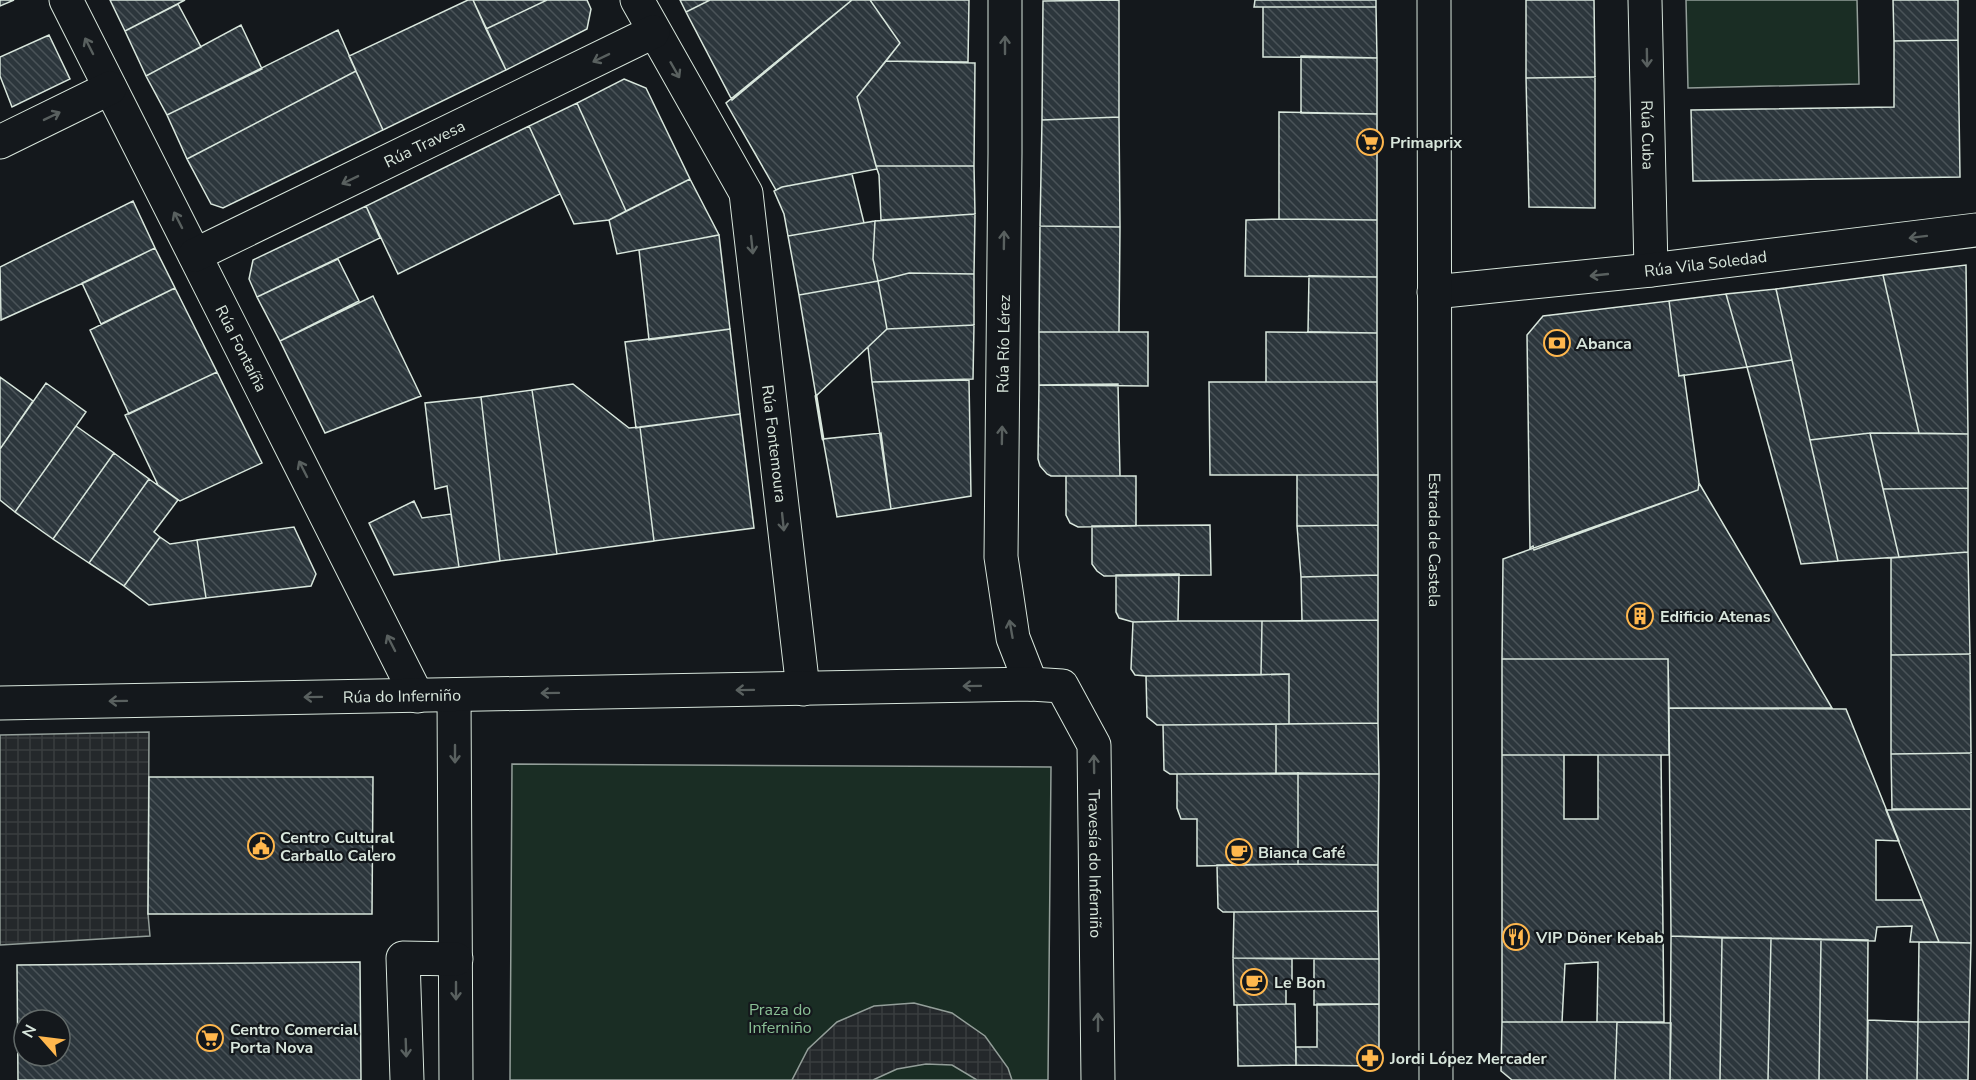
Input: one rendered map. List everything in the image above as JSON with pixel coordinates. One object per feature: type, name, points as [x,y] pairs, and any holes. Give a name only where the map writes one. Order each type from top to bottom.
[{"type":"street","name":"Rúa Fontaíña","points":[[66,0],[417,696]]},
{"type":"street","name":"Rúa Fontemoura","points":[[636,0],[746,193],[803,689]]},
{"type":"street","name":"Rúa Río Lérez","points":[[1005,0],[1000,557],[1012,638],[1031,684]]},
{"type":"street","name":"Estrada de Castela","points":[[1434,0],[1436,1080]]},
{"type":"street","name":"Rúa Cuba","points":[[1645,0],[1651,270]]},
{"type":"street","name":"Rúa Travesa","points":[[195,255],[653,32]]},
{"type":"street","points":[[0,142],[110,88]]},
{"type":"street","name":"Rúa Vila Soledad","points":[[1434,292],[1651,270],[1976,230]]},
{"type":"street","points":[[803,689],[1031,684]]},
{"type":"street","name":"Travesía do Inferniño","points":[[1031,684],[1062,686],[1094,745],[1098,1080]]},
{"type":"street","name":"Rúa do Inferniño","points":[[0,703],[803,689]]},
{"type":"street","points":[[454,695],[456,1080]]},
{"type":"street","points":[[406,1080],[403,958],[456,959]]},
{"type":"green space","points":[[1686,0],[1857,0],[1859,84],[1688,88]]},
{"type":"green space","name":"Praza do Inferniño","points":[[512,764],[1051,767],[1048,1080],[510,1080]]},
{"type":"shaded area","points":[[149,732],[148,914],[150,936],[0,945],[0,735]]},
{"type":"shaded area","points":[[914,1003],[952,1013],[985,1036],[1008,1068],[1012,1080],[977,1080],[952,1065],[926,1064],[897,1069],[873,1080],[792,1080],[808,1049],[837,1022],[874,1006]]},
{"type":"building","points":[[0,0],[14,0],[0,6]]},
{"type":"building","points":[[110,0],[185,0],[125,31]]},
{"type":"building","points":[[468,0],[473,0],[506,70],[383,130],[349,56]]},
{"type":"building","points":[[473,0],[547,0],[486,29]]},
{"type":"building","points":[[547,0],[587,0],[591,9],[587,29],[506,70],[486,29]]},
{"type":"building","points":[[680,0],[710,0],[686,12]]},
{"type":"building","points":[[710,0],[852,0],[732,100],[686,12]]},
{"type":"building","points":[[852,0],[870,0],[900,43],[857,97],[877,169],[776,190],[726,103]]},
{"type":"building","points":[[870,0],[969,0],[968,62],[886,61],[900,43]]},
{"type":"building","points":[[1119,0],[1119,117],[1042,120],[1043,1]]},
{"type":"building","points":[[1255,0],[1376,0],[1376,7],[1254,7]]},
{"type":"building","points":[[1526,0],[1594,0],[1595,77],[1526,78]]},
{"type":"building","points":[[1893,0],[1958,0],[1958,40],[1894,41]]},
{"type":"building","points":[[178,4],[201,47],[146,76],[125,31]]},
{"type":"building","points":[[1263,7],[1376,7],[1377,58],[1263,57]]},
{"type":"building","points":[[241,25],[262,69],[167,115],[146,76]]},
{"type":"building","points":[[338,30],[356,71],[187,159],[167,115]]},
{"type":"building","points":[[49,35],[70,79],[12,107],[0,76],[0,57]]},
{"type":"building","points":[[1958,40],[1960,177],[1693,181],[1691,110],[1894,107],[1894,41]]},
{"type":"building","points":[[1301,56],[1377,58],[1377,114],[1301,113]]},
{"type":"building","points":[[886,61],[975,63],[974,166],[876,166],[857,97]]},
{"type":"building","points":[[356,71],[383,130],[223,208],[211,204],[187,159]]},
{"type":"building","points":[[1595,77],[1595,208],[1529,207],[1526,78]]},
{"type":"building","points":[[624,79],[646,88],[690,179],[626,211],[577,103]]},
{"type":"building","points":[[577,103],[626,211],[609,220],[574,224],[529,126]]},
{"type":"building","points":[[1279,112],[1377,114],[1377,220],[1279,219]]},
{"type":"building","points":[[1119,117],[1120,227],[1040,226],[1042,120]]},
{"type":"building","points":[[529,126],[560,194],[398,274],[366,206]]},
{"type":"building","points":[[876,166],[974,166],[975,214],[881,220],[879,175]]},
{"type":"building","points":[[852,174],[864,223],[788,236],[784,214],[774,191],[782,187]]},
{"type":"building","points":[[690,179],[719,235],[617,254],[609,220]]},
{"type":"building","points":[[133,201],[155,248],[1,320],[0,267]]},
{"type":"building","points":[[366,206],[380,238],[257,297],[249,279],[253,260]]},
{"type":"building","points":[[975,214],[974,274],[909,273],[878,281],[873,259],[875,221]]},
{"type":"building","points":[[1246,220],[1377,220],[1377,277],[1245,276]]},
{"type":"building","points":[[875,221],[873,259],[878,281],[799,295],[788,236]]},
{"type":"building","points":[[1040,226],[1120,227],[1119,332],[1039,332]]},
{"type":"building","points":[[719,235],[730,329],[649,340],[639,250]]},
{"type":"building","points":[[155,248],[175,288],[101,324],[82,283]]},
{"type":"building","points":[[338,259],[359,301],[280,341],[257,297]]},
{"type":"building","points":[[1966,265],[1968,434],[1919,433],[1883,275]]},
{"type":"building","points":[[909,273],[974,274],[974,325],[887,329],[878,281]]},
{"type":"building","points":[[1883,275],[1919,433],[1870,433],[1810,440],[1776,289]]},
{"type":"building","points":[[1309,276],[1377,277],[1377,333],[1308,332]]},
{"type":"building","points":[[878,281],[887,329],[816,396],[799,295]]},
{"type":"building","points":[[175,288],[217,372],[129,414],[90,330]]},
{"type":"building","points":[[1776,289],[1792,360],[1747,367],[1726,294]]},
{"type":"building","points":[[1726,294],[1747,367],[1679,376],[1669,301]]},
{"type":"building","points":[[373,296],[421,396],[325,433],[280,341]]},
{"type":"building","points":[[1669,301],[1679,376],[1684,375],[1699,483],[1698,490],[1534,550],[1533,546],[1530,548],[1527,335],[1543,316]]},
{"type":"building","points":[[974,325],[973,379],[872,382],[868,347],[887,329]]},
{"type":"building","points":[[730,329],[740,414],[636,428],[625,342]]},
{"type":"building","points":[[1039,332],[1148,332],[1148,386],[1039,385]]},
{"type":"building","points":[[1266,332],[1377,333],[1377,382],[1266,382]]},
{"type":"building","points":[[1792,360],[1838,561],[1801,564],[1747,367]]},
{"type":"building","points":[[217,372],[262,463],[180,501],[158,485],[125,415]]},
{"type":"building","points":[[0,377],[33,401],[0,449]]},
{"type":"building","points":[[969,380],[971,496],[891,509],[872,382]]},
{"type":"building","points":[[1209,382],[1377,382],[1378,475],[1210,475]]},
{"type":"building","points":[[46,383],[86,412],[15,512],[0,500],[0,449]]},
{"type":"building","points":[[573,384],[629,428],[640,427],[654,541],[557,554],[532,390]]},
{"type":"building","points":[[1118,384],[1120,476],[1051,476],[1047,474],[1040,466],[1038,459],[1039,385]]},
{"type":"building","points":[[532,390],[557,554],[500,561],[481,397]]},
{"type":"building","points":[[481,397],[500,561],[459,567],[447,486],[435,489],[425,403]]},
{"type":"building","points":[[740,414],[754,528],[654,541],[640,427]]},
{"type":"building","points":[[76,426],[114,453],[53,539],[15,512]]},
{"type":"building","points":[[881,433],[891,509],[837,517],[823,439]]},
{"type":"building","points":[[1870,433],[1968,434],[1968,488],[1883,489]]},
{"type":"building","points":[[1870,433],[1899,557],[1838,561],[1810,440]]},
{"type":"building","points":[[114,453],[149,479],[89,563],[53,539]]},
{"type":"building","points":[[1297,475],[1378,475],[1378,525],[1297,526]]},
{"type":"building","points":[[1066,476],[1136,476],[1136,526],[1078,527],[1070,523],[1066,515]]},
{"type":"building","points":[[149,479],[178,500],[154,532],[160,537],[124,586],[89,563]]},
{"type":"building","name":"Edificio Atenas","points":[[1699,483],[1832,708],[1669,708],[1668,659],[1502,659],[1503,559],[1698,490]]},
{"type":"building","points":[[1968,488],[1968,552],[1899,557],[1883,489]]},
{"type":"building","points":[[414,501],[422,518],[451,514],[459,567],[394,575],[369,523]]},
{"type":"building","points":[[1210,525],[1211,575],[1104,576],[1092,564],[1092,526]]},
{"type":"building","points":[[1378,525],[1378,575],[1301,577],[1297,526]]},
{"type":"building","points":[[294,527],[316,574],[311,586],[206,598],[197,540]]},
{"type":"building","points":[[160,537],[170,544],[197,540],[206,598],[149,605],[124,586]]},
{"type":"building","points":[[1968,552],[1970,654],[1891,655],[1891,558]]},
{"type":"building","points":[[1179,574],[1178,621],[1133,622],[1119,618],[1116,612],[1116,575]]},
{"type":"building","points":[[1378,575],[1378,620],[1302,621],[1301,577]]},
{"type":"building","points":[[1378,620],[1378,723],[1289,724],[1289,674],[1261,675],[1262,621]]},
{"type":"building","points":[[1262,621],[1261,675],[1135,675],[1131,669],[1133,622]]},
{"type":"building","points":[[1970,654],[1971,753],[1891,754],[1891,655]]},
{"type":"building","points":[[1502,659],[1668,659],[1669,755],[1502,755]]},
{"type":"building","points":[[1289,674],[1289,724],[1157,725],[1147,717],[1146,676]]},
{"type":"building","points":[[1669,708],[1846,709],[1899,841],[1876,840],[1876,900],[1922,900],[1939,942],[1910,942],[1912,926],[1877,927],[1875,941],[1671,936]]},
{"type":"building","points":[[1378,723],[1379,774],[1276,774],[1276,724]]},
{"type":"building","points":[[1276,724],[1276,774],[1170,774],[1164,770],[1163,725]]},
{"type":"building","points":[[1971,753],[1971,809],[1892,809],[1891,754]]},
{"type":"building","points":[[1502,755],[1564,755],[1564,819],[1598,819],[1598,755],[1661,755],[1664,1022],[1597,1022],[1598,962],[1565,964],[1562,1022],[1502,1022]]},
{"type":"building","points":[[1298,773],[1298,864],[1197,866],[1197,819],[1181,819],[1177,808],[1177,774]]},
{"type":"building","points":[[1298,773],[1379,774],[1378,865],[1298,864]]},
{"type":"building","name":"Centro Cultural Carballo Calero","points":[[149,777],[373,777],[372,914],[148,914]]},
{"type":"building","points":[[1971,809],[1971,943],[1939,942],[1886,810]]},
{"type":"building","points":[[1217,865],[1378,865],[1378,911],[1223,912],[1218,908]]},
{"type":"building","points":[[1378,911],[1379,959],[1233,958],[1234,912]]},
{"type":"building","points":[[1671,936],[1722,938],[1720,1080],[1670,1080]]},
{"type":"building","points":[[1722,938],[1771,938],[1768,1080],[1720,1080]]},
{"type":"building","points":[[1771,938],[1821,939],[1819,1080],[1768,1080]]},
{"type":"building","points":[[1821,939],[1868,940],[1867,1080],[1819,1080]]},
{"type":"building","points":[[1919,942],[1971,943],[1969,1022],[1918,1022]]},
{"type":"building","points":[[1233,958],[1292,959],[1292,985],[1286,985],[1286,1004],[1234,1005]]},
{"type":"building","points":[[1314,959],[1379,959],[1379,1004],[1314,1005]]},
{"type":"building","name":"Centro Comercial Porta Nova","points":[[360,962],[361,1080],[18,1080],[18,1068],[72,1068],[72,1008],[17,1008],[17,965]]},
{"type":"building","points":[[1295,1004],[1296,1065],[1238,1066],[1237,1005]]},
{"type":"building","points":[[1317,1004],[1379,1004],[1379,1066],[1296,1065],[1296,1047],[1317,1047]]},
{"type":"building","points":[[1868,1020],[1918,1022],[1917,1080],[1867,1080]]},
{"type":"building","points":[[1502,1022],[1617,1022],[1615,1080],[1512,1080],[1501,1071]]},
{"type":"building","points":[[1617,1022],[1671,1023],[1670,1080],[1615,1080]]},
{"type":"building","points":[[1918,1022],[1969,1022],[1968,1080],[1917,1080]]},
{"type":"wall","points":[[816,396],[823,439]]},
{"type":"place","name":"Primaprix","points":[[1370,142]]},
{"type":"place","name":"Abanca","points":[[1557,343]]},
{"type":"place","name":"Edificio Atenas","points":[[1640,616]]},
{"type":"place","name":"Centro Cultural Carballo Calero","points":[[261,846]]},
{"type":"place","name":"Bianca Café","points":[[1239,852]]},
{"type":"place","name":"VIP Döner Kebab","points":[[1516,937]]},
{"type":"place","name":"Le Bon","points":[[1254,982]]},
{"type":"place","name":"Centro Comercial Porta Nova","points":[[210,1038]]},
{"type":"place","name":"Jordi López Mercader","points":[[1370,1058]]}]
